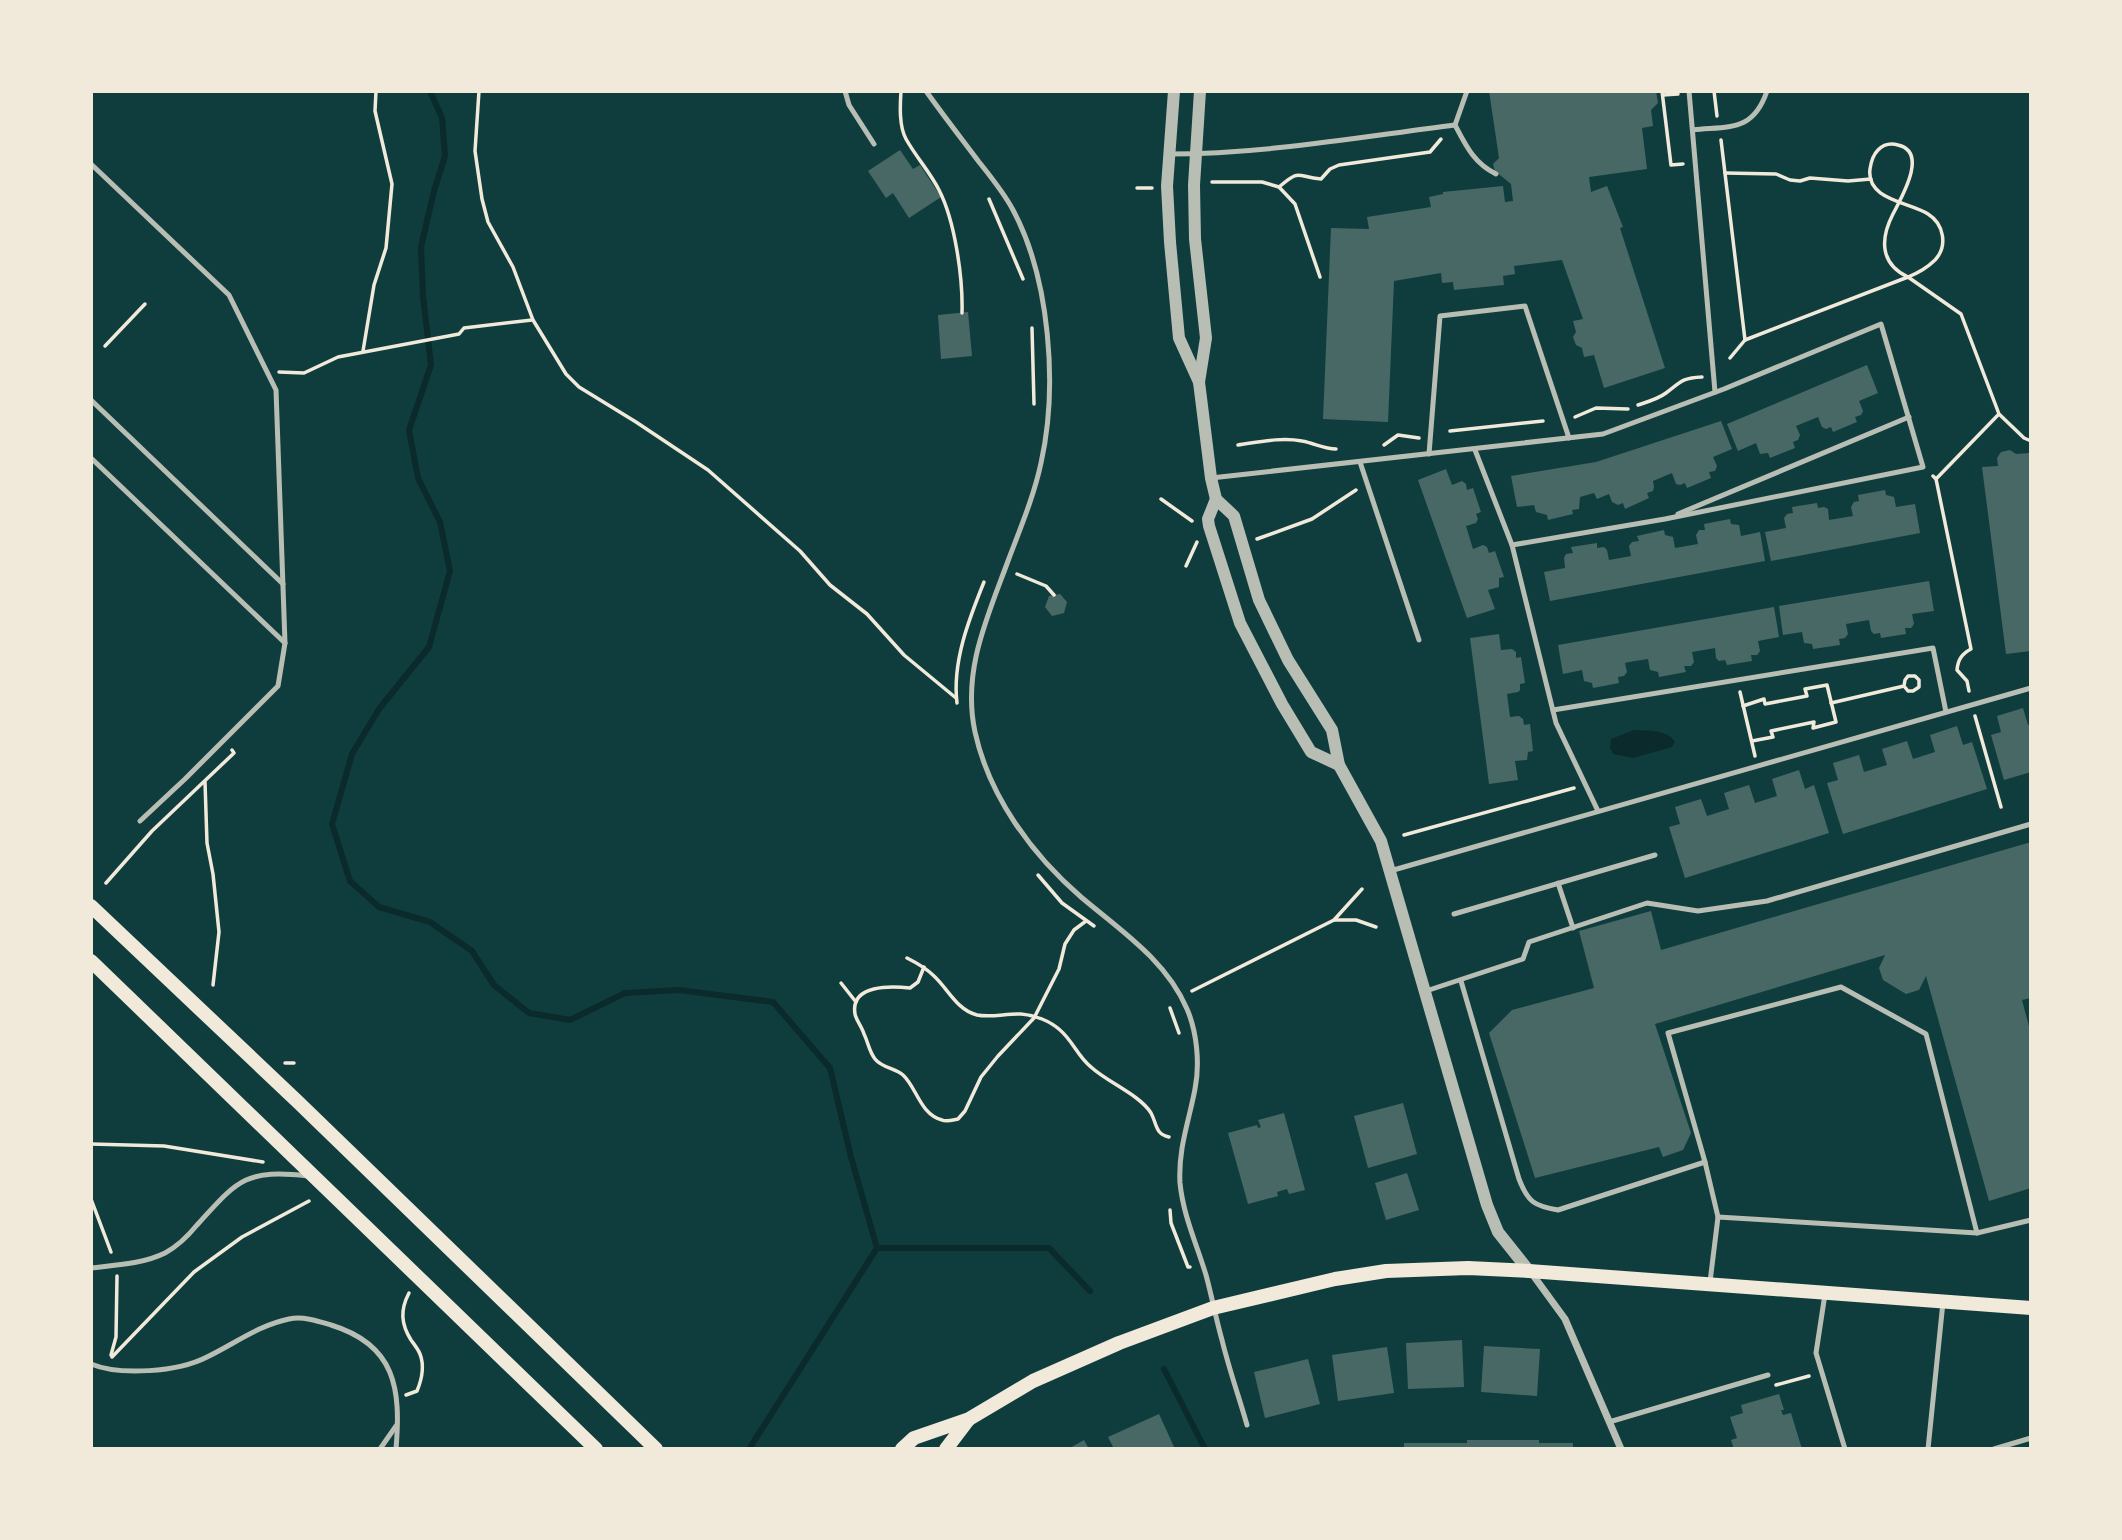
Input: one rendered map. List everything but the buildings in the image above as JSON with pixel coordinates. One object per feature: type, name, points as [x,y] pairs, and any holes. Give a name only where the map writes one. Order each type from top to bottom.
[{"type":"main road","points":[[91,906],[656,1449]]},
{"type":"main road","points":[[91,961],[596,1449]]},
{"type":"main road","points":[[902,1449],[914,1438],[969,1419],[1032,1381],[1119,1343],[1213,1308],[1321,1282],[1386,1272],[1468,1268],[1529,1271],[2031,1308]]},
{"type":"main road","points":[[946,1449],[969,1419]]},
{"type":"street","points":[[1174,91],[1167,187],[1170,242],[1179,338],[1199,382]]},
{"type":"street","points":[[1200,91],[1195,154],[1195,239],[1206,338],[1199,382],[1216,499],[1234,516],[1259,600],[1288,660],[1332,730],[1339,765],[1381,841],[1487,1205],[1498,1232],[1565,1319],[1621,1449]]},
{"type":"street","points":[[1216,499],[1208,519],[1209,526],[1240,623],[1282,704],[1311,752],[1339,765]]},
{"type":"lane","points":[[845,91],[849,105],[874,144]]},
{"type":"lane","points":[[926,91],[1013,209],[1036,269],[1045,311],[1048,411],[1041,463],[1026,514],[978,647],[971,676],[971,703],[982,760],[1010,815],[1041,857],[1081,897],[1128,934],[1153,959],[1181,997],[1189,1013],[1197,1055],[1196,1084],[1183,1137],[1181,1185],[1187,1216],[1247,1425]]},
{"type":"lane","points":[[1467,91],[1455,125],[1475,159],[1496,174]]},
{"type":"lane","points":[[1689,91],[1715,393]]},
{"type":"lane","points":[[1693,130],[1746,123],[1757,114],[1768,91]]},
{"type":"lane","points":[[1168,154],[1281,147],[1455,125]]},
{"type":"lane","points":[[91,164],[229,295],[276,390],[285,643],[278,686],[140,821]]},
{"type":"lane","points":[[1429,454],[1440,316],[1525,306],[1569,438]]},
{"type":"lane","points":[[1211,478],[1603,434],[1715,393],[1881,324],[1923,467],[1665,519],[1512,545]]},
{"type":"lane","points":[[91,400],[283,584]]},
{"type":"lane","points":[[1665,519],[1909,417]]},
{"type":"lane","points":[[1475,450],[1512,545],[1556,723],[1598,811]]},
{"type":"lane","points":[[91,458],[285,643]]},
{"type":"lane","points":[[1360,462],[1419,640]]},
{"type":"lane","points":[[1553,710],[1933,648],[1946,712]]},
{"type":"lane","points":[[1390,871],[2031,688]]},
{"type":"lane","points":[[1425,992],[1523,959],[1529,942],[1647,902],[1698,911],[1767,901],[2031,824]]},
{"type":"lane","points":[[1454,914],[1655,855]]},
{"type":"lane","points":[[1558,883],[1573,928]]},
{"type":"lane","points":[[1461,981],[1525,1195],[1538,1207],[1558,1210],[1705,1162]]},
{"type":"lane","points":[[1710,1285],[1718,1217],[1668,1033],[1841,987],[1926,1034],[1978,1233]]},
{"type":"lane","points":[[91,1268],[150,1259],[165,1253],[189,1234],[225,1194],[246,1180],[266,1173],[315,1177]]},
{"type":"lane","points":[[1718,1217],[1978,1233],[2031,1220]]},
{"type":"lane","points":[[1825,1294],[1816,1353],[1845,1449]]},
{"type":"lane","points":[[1928,1449],[1942,1302]]},
{"type":"lane","points":[[91,1364],[99,1367],[148,1370],[183,1366],[205,1359],[242,1337],[273,1324],[291,1318],[310,1319],[351,1332],[372,1346],[389,1368],[398,1423],[396,1449]]},
{"type":"lane","points":[[1609,1423],[1768,1375]]},
{"type":"lane","points":[[380,1449],[398,1423]]},
{"type":"lane","points":[[1994,1449],[2031,1438]]},
{"type":"path","points":[[363,351],[374,285],[386,248],[392,184],[375,111],[376,91]]},
{"type":"path","points":[[478,91],[475,151],[488,222],[513,268],[533,320],[566,374],[579,387],[708,470],[800,551],[830,585],[867,614],[904,655],[957,698]]},
{"type":"path","points":[[901,91],[900,111],[905,137],[940,191],[950,219],[963,287],[962,313]]},
{"type":"path","points":[[1662,91],[1671,165],[1696,163]]},
{"type":"path","points":[[1714,91],[1717,116]]},
{"type":"path","points":[[1279,187],[1293,175],[1301,174],[1321,179],[1339,165],[1430,152],[1455,125]]},
{"type":"path","points":[[1720,135],[1745,340]]},
{"type":"path","points":[[1899,202],[1885,197],[1875,189],[1869,174],[1871,161],[1885,145],[1904,147],[1910,154],[1913,165],[1899,202],[1889,221],[1885,238],[1885,254],[1898,272],[1908,277],[1923,270],[1936,259],[1943,247],[1942,232],[1938,223],[1928,214],[1899,202]]},
{"type":"path","points":[[1724,173],[1776,174],[1800,181],[1810,178],[1848,181],[1871,179]]},
{"type":"path","points":[[1212,182],[1262,182],[1279,187],[1295,204],[1320,277]]},
{"type":"path","points":[[1137,188],[1154,188]]},
{"type":"path","points":[[988,197],[1025,282]]},
{"type":"path","points":[[106,346],[145,304]]},
{"type":"path","points":[[1031,317],[1034,415]]},
{"type":"path","points":[[267,372],[304,373],[338,357],[363,351],[459,334],[464,328],[533,320]]},
{"type":"path","points":[[1573,417],[1596,408],[1628,410],[1664,394],[1679,382],[1702,377]]},
{"type":"path","points":[[1936,479],[1998,414]]},
{"type":"path","points":[[1450,431],[1543,421]]},
{"type":"path","points":[[1464,429],[1464,439]]},
{"type":"path","points":[[1378,450],[1398,435],[1420,438]]},
{"type":"path","points":[[1238,445],[1269,440],[1303,441],[1328,449],[1340,449]]},
{"type":"path","points":[[1923,467],[1936,479],[1972,649],[1963,654],[1958,662],[1958,670],[1967,681],[1969,691]]},
{"type":"path","points":[[1257,539],[1312,519],[1356,490]]},
{"type":"path","points":[[1161,499],[1191,519],[1195,530]]},
{"type":"path","points":[[1186,566],[1198,540]]},
{"type":"path","points":[[1005,569],[1046,586],[1054,595]]},
{"type":"path","points":[[958,708],[955,680],[963,642],[986,578]]},
{"type":"path","points":[[1914,676],[1919,680],[1920,686],[1915,691],[1908,691],[1904,686],[1908,677],[1914,676]]},
{"type":"path","points":[[1737,680],[1758,766]]},
{"type":"path","points":[[1743,706],[1763,699],[1765,704],[1807,696],[1805,689],[1827,685],[1836,722],[1813,728],[1814,722],[1771,731],[1773,737],[1752,741]]},
{"type":"path","points":[[1831,703],[1904,686]]},
{"type":"path","points":[[1975,716],[2001,807]]},
{"type":"path","points":[[106,883],[152,831],[234,753],[223,740]]},
{"type":"path","points":[[205,782],[207,843],[219,932],[213,985]]},
{"type":"path","points":[[1404,835],[1586,785]]},
{"type":"path","points":[[1034,872],[1062,903],[1096,928]]},
{"type":"path","points":[[1181,997],[1334,920],[1362,889]]},
{"type":"path","points":[[1334,920],[1356,920],[1376,927]]},
{"type":"path","points":[[924,967],[918,982],[910,988],[873,988],[863,994],[856,1002],[855,1014],[875,1059],[904,1076],[921,1103],[942,1121],[958,1119],[965,1111],[981,1077],[1034,1018],[1059,969],[1065,944],[1074,930],[1086,921]]},
{"type":"path","points":[[907,958],[935,976],[962,1008],[977,1015],[1021,1014],[1047,1021],[1062,1031],[1090,1067],[1139,1101],[1151,1113],[1162,1136],[1169,1137],[1171,1129]]},
{"type":"path","points":[[842,983],[856,1002]]},
{"type":"path","points":[[1168,1001],[1180,1039]]},
{"type":"path","points":[[285,1063],[294,1063]]},
{"type":"path","points":[[91,1144],[164,1146],[268,1163]]},
{"type":"path","points":[[1170,1200],[1171,1223],[1188,1267],[1205,1273]]},
{"type":"path","points":[[99,1367],[122,1348],[194,1272],[242,1237],[309,1201]]},
{"type":"path","points":[[395,1398],[417,1391],[423,1377],[420,1351],[404,1328],[402,1316],[409,1293]]},
{"type":"path","points":[[1775,1385],[1821,1372]]},
{"type":"water","points":[[1634,730],[1662,733],[1675,742],[1672,747],[1633,758],[1613,754],[1610,748],[1611,739]]},
{"type":"waterway","points":[[430,91],[442,118],[445,156],[421,247],[423,296],[431,365],[409,430],[418,478],[440,522],[450,571],[429,647],[379,709],[352,754],[332,824],[350,881],[379,907],[430,922],[472,951],[494,985],[529,1013],[570,1020],[625,993],[679,990],[773,1002],[830,1068],[851,1157],[877,1248],[749,1449]]},
{"type":"waterway","points":[[877,1248],[1049,1248],[1090,1291]]},
{"type":"waterway","points":[[1164,1369],[1205,1449]]}]
